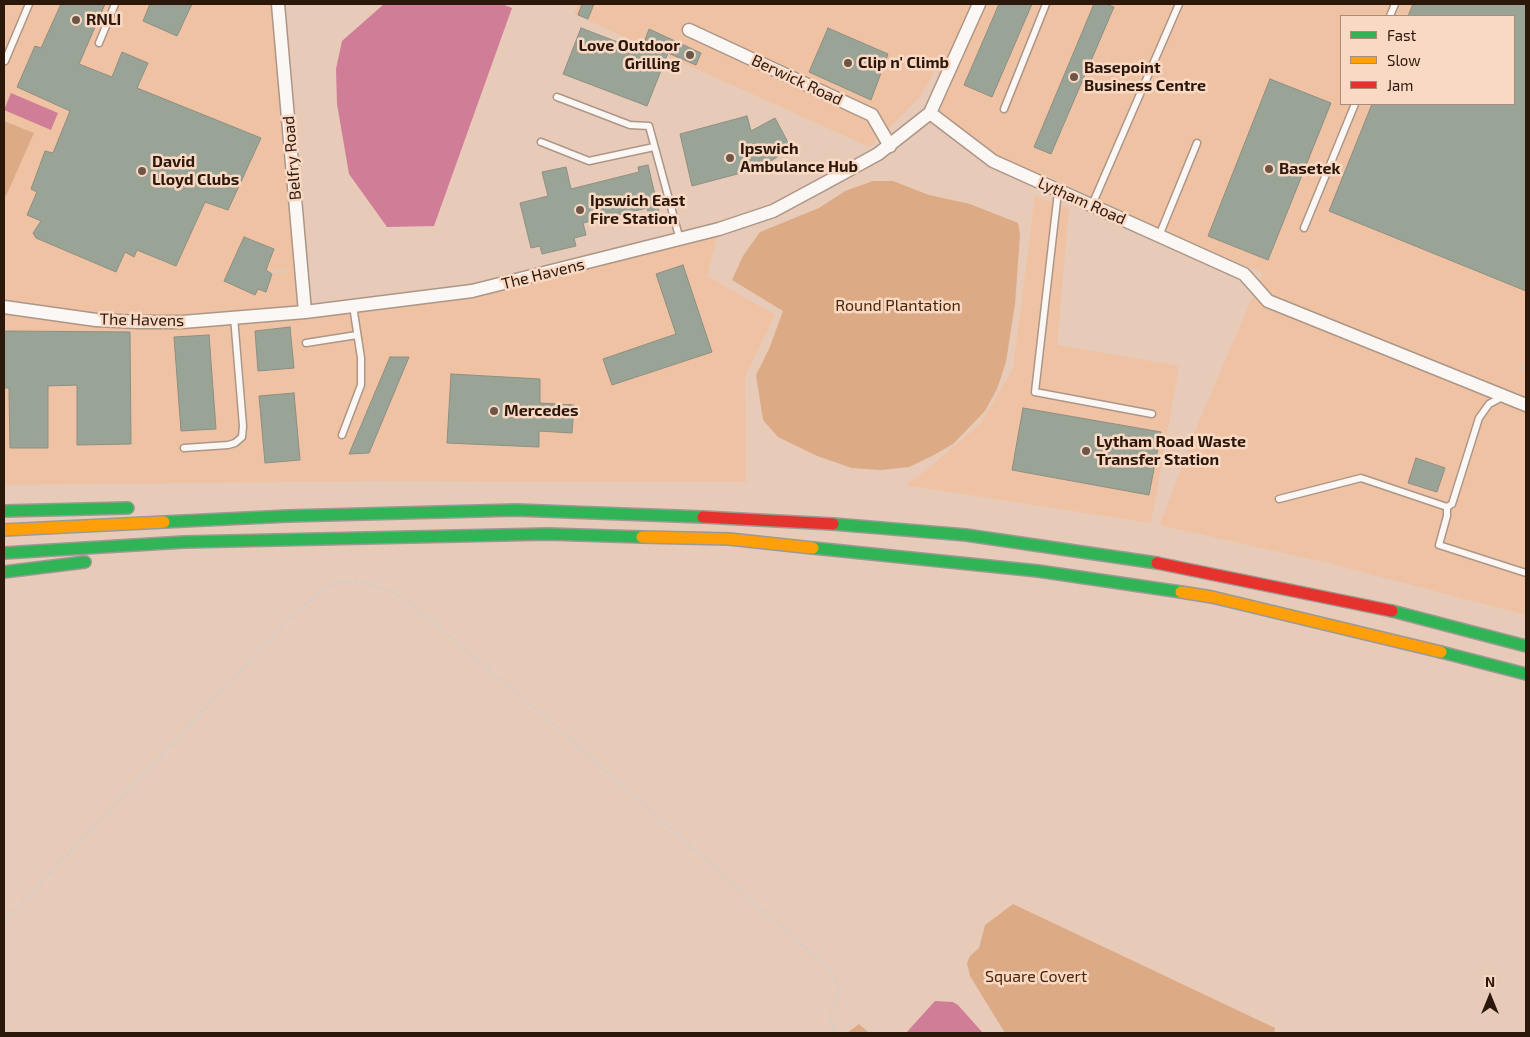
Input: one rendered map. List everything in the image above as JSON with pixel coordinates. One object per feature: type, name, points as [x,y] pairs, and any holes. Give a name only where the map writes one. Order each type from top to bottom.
[{"type":"highway","points":[[4,511],[140,507]]},
{"type":"highway","points":[[234,507],[288,516]]},
{"type":"highway","points":[[4,530],[288,516],[526,510],[769,519],[966,535],[1138,559],[1378,608],[1452,625],[1526,646]]},
{"type":"highway","points":[[4,553],[184,542],[548,534],[730,539],[840,552],[926,558],[1038,571],[1212,597],[1370,634],[1526,674]]},
{"type":"highway","points":[[4,572],[140,555],[184,542]]},
{"type":"street","name":"Belfry Road","points":[[278,4],[305,312]]},
{"type":"street","name":"The Havens","points":[[4,308],[96,320],[140,322],[182,322],[305,312],[472,291],[680,240],[773,211],[890,146],[930,112],[979,4]]},
{"type":"street","name":"Berwick Road","points":[[689,30],[872,115],[890,146]]},
{"type":"street","name":"Lytham Road","points":[[930,112],[993,161],[1058,192],[1092,205],[1244,274],[1268,301],[1504,396]]},
{"type":"street","points":[[1504,396],[1525,401]]},
{"type":"lane","points":[[5,61],[29,4]]},
{"type":"lane","points":[[99,43],[116,4]]},
{"type":"lane","points":[[1004,110],[1046,4]]},
{"type":"lane","points":[[1092,205],[1179,4]]},
{"type":"lane","points":[[557,97],[630,125],[649,126],[680,240]]},
{"type":"lane","points":[[1304,228],[1355,105]]},
{"type":"lane","points":[[541,142],[589,161],[654,147]]},
{"type":"lane","points":[[1159,236],[1197,143]]},
{"type":"lane","points":[[1058,192],[1035,392],[1152,414]]},
{"type":"lane","points":[[342,435],[361,385],[361,358],[353,306]]},
{"type":"lane","points":[[184,448],[235,444],[242,437],[243,426],[234,317]]},
{"type":"lane","points":[[306,343],[357,335]]},
{"type":"lane","points":[[1447,507],[1452,504],[1479,418],[1489,404],[1504,396]]},
{"type":"lane","points":[[1279,499],[1361,478],[1447,507]]},
{"type":"lane","points":[[1447,507],[1447,516],[1439,545],[1526,573]]},
{"type":"path","points":[[272,272],[294,270]]},
{"type":"path","points":[[1520,368],[1526,370]]},
{"type":"path","points":[[4,922],[285,623],[320,591],[338,582],[358,581],[392,591],[408,601],[561,731],[821,962],[833,974],[838,986],[838,994],[830,1018],[836,1033]]},
{"type":"shaded area","points":[[4,4],[278,4],[305,312],[472,291],[719,229],[707,276],[775,315],[745,376],[746,482],[373,481],[4,485]]},
{"type":"shaded area","points":[[384,4],[502,4],[512,8],[434,226],[387,227],[349,174],[337,104],[336,69],[342,41]]},
{"type":"shaded area","points":[[578,4],[1526,4],[1526,615],[1328,563],[1160,525],[1200,419],[1263,273],[1152,226],[1043,174],[1038,181],[993,161],[930,113],[946,76],[935,71],[919,98],[870,147],[574,14]]},
{"type":"shaded area","points":[[11,93],[58,113],[51,130],[4,110]]},
{"type":"shaded area","points":[[1035,196],[1069,208],[1057,345],[1179,366],[1151,523],[905,485],[927,470],[981,423],[1013,369]]},
{"type":"shaded area","points":[[935,1001],[953,1002],[958,1005],[983,1033],[906,1033]]},
{"type":"green space","points":[[4,121],[34,133],[6,196],[4,195]]},
{"type":"green space","name":"Round Plantation","points":[[873,181],[893,181],[929,195],[970,204],[1018,223],[1020,235],[1015,304],[1006,362],[997,389],[985,411],[953,444],[934,455],[909,467],[881,470],[852,468],[817,456],[778,437],[763,420],[756,375],[769,349],[783,311],[732,280],[743,256],[760,232],[819,208],[845,191]]},
{"type":"green space","name":"Square Covert","points":[[1013,904],[1275,1028],[1274,1033],[1005,1033],[970,976],[967,963],[970,956],[979,948],[985,925]]},
{"type":"green space","points":[[859,1024],[869,1033],[847,1033]]},
{"type":"building","name":"David Lloyd Clubs","points":[[61,4],[105,4],[79,64],[112,77],[122,52],[148,63],[137,88],[261,138],[228,210],[205,202],[176,266],[137,250],[134,257],[125,252],[116,272],[36,238],[33,233],[41,221],[27,215],[37,192],[31,189],[45,151],[53,153],[70,111],[17,87],[35,46],[41,48]]},
{"type":"building","points":[[150,4],[192,4],[177,36],[143,21]]},
{"type":"building","points":[[582,4],[594,4],[588,19],[578,15]]},
{"type":"building","points":[[999,4],[1032,4],[992,97],[964,85]]},
{"type":"building","name":"Basepoint Business Centre","points":[[1094,4],[1105,4],[1114,7],[1051,154],[1034,147]]},
{"type":"building","points":[[1413,4],[1526,4],[1526,291],[1329,211],[1372,105],[1515,105],[1515,15],[1408,15]]},
{"type":"building","points":[[581,28],[641,51],[649,29],[701,53],[696,65],[668,53],[647,106],[563,74]]},
{"type":"building","name":"Clip n' Climb","points":[[828,28],[888,54],[871,100],[809,72]]},
{"type":"building","name":"Basetek","points":[[1270,79],[1331,103],[1268,260],[1208,236]]},
{"type":"building","name":"Ipswich Ambulance Hub","points":[[747,116],[751,131],[775,118],[791,148],[760,168],[692,186],[680,134]]},
{"type":"building","name":"Ipswich East Fire Station","points":[[648,165],[659,212],[649,214],[647,208],[583,223],[586,235],[574,238],[576,246],[542,254],[540,246],[531,248],[520,203],[548,196],[542,172],[566,167],[571,189],[639,172],[638,167]]},
{"type":"building","points":[[244,237],[274,249],[266,270],[272,274],[266,292],[258,289],[255,295],[224,281]]},
{"type":"building","points":[[683,265],[712,352],[612,385],[603,359],[676,334],[656,274]]},
{"type":"building","points":[[290,327],[294,368],[258,371],[255,331]]},
{"type":"building","points":[[4,331],[130,332],[131,444],[77,445],[77,385],[48,386],[48,448],[10,448],[9,388],[4,388]]},
{"type":"building","points":[[209,335],[216,429],[181,431],[174,337]]},
{"type":"building","points":[[390,357],[409,357],[369,453],[349,454]]},
{"type":"building","name":"Mercedes","points":[[451,374],[540,379],[540,403],[574,405],[572,433],[539,431],[539,447],[447,443]]},
{"type":"building","points":[[294,393],[300,460],[265,463],[259,396]]},
{"type":"building","name":"Lytham Road Waste Transfer Station","points":[[1023,408],[1161,432],[1149,495],[1012,470]]},
{"type":"building","points":[[1416,458],[1445,468],[1437,492],[1408,483]]},
{"type":"traffic: fast","points":[[4,511],[128,508]]},
{"type":"traffic: fast","points":[[164,522],[288,516],[516,510],[703,517]]},
{"type":"traffic: fast","points":[[833,524],[966,535],[1157,563]]},
{"type":"traffic: fast","points":[[4,553],[184,542],[548,534],[642,537]]},
{"type":"traffic: fast","points":[[813,548],[1038,571],[1181,592]]},
{"type":"traffic: fast","points":[[4,572],[85,562]]},
{"type":"traffic: fast","points":[[1392,611],[1526,646]]},
{"type":"traffic: fast","points":[[1441,652],[1526,674]]},
{"type":"traffic: slow","points":[[4,530],[164,522]]},
{"type":"traffic: slow","points":[[642,537],[729,539],[813,548]]},
{"type":"traffic: slow","points":[[1181,592],[1212,597],[1441,652]]},
{"type":"traffic: jam","points":[[703,517],[833,524]]},
{"type":"traffic: jam","points":[[1157,563],[1392,611]]},
{"type":"place","name":"RNLI","points":[[76,20]]},
{"type":"place","name":"Love Outdoor Grilling","points":[[690,55]]},
{"type":"place","name":"Clip n' Climb","points":[[848,63]]},
{"type":"place","name":"Basepoint Business Centre","points":[[1074,77]]},
{"type":"place","name":"Ipswich Ambulance Hub","points":[[730,158]]},
{"type":"place","name":"Basetek","points":[[1269,169]]},
{"type":"place","name":"David Lloyd Clubs","points":[[142,171]]},
{"type":"place","name":"Ipswich East Fire Station","points":[[580,210]]},
{"type":"place","name":"Mercedes","points":[[494,411]]},
{"type":"place","name":"Lytham Road Waste Transfer Station","points":[[1086,451]]}]
